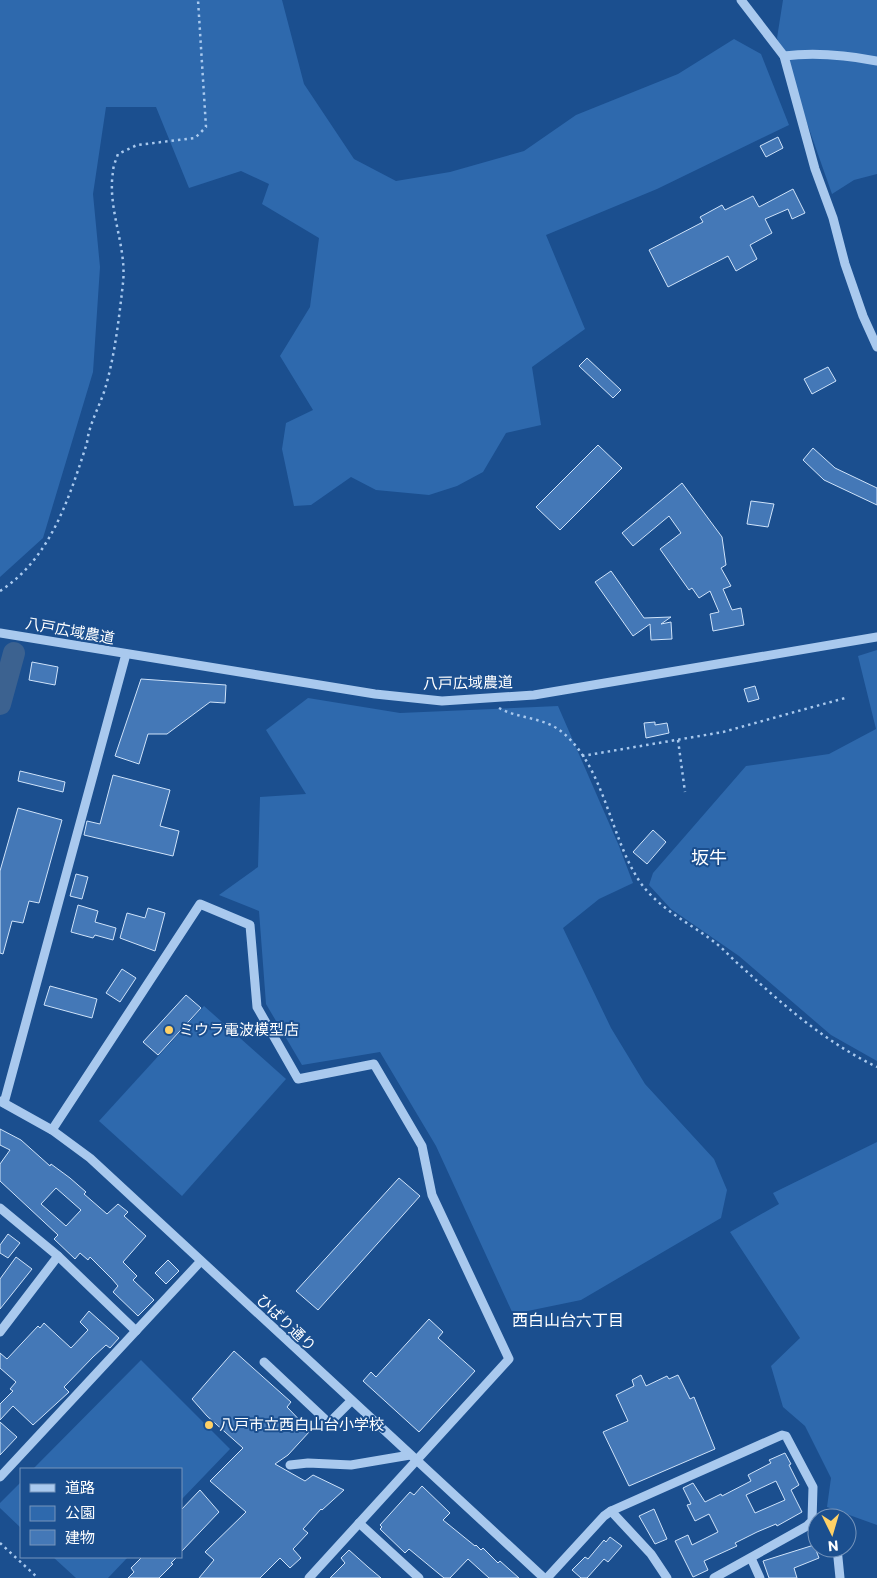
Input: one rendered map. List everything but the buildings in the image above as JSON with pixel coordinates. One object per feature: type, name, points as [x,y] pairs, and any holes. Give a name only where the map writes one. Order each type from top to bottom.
[{"type":"street","points":[[741,0],[784,56],[845,264],[863,316],[877,347]]},
{"type":"street","points":[[784,56],[811,53],[853,56],[877,61]]},
{"type":"street","name":"八戸広域農道","points":[[0,633],[375,694],[442,701],[534,695],[877,637]]},
{"type":"street","points":[[2,1102],[126,654]]},
{"type":"street","points":[[52,1130],[200,904],[250,925],[257,1007],[298,1079],[374,1064],[422,1146],[432,1195],[509,1359],[413,1458],[360,1523],[310,1578]]},
{"type":"street","name":"ひばり通り","points":[[2,1102],[52,1130],[90,1158],[200,1262],[545,1578]]},
{"type":"street","points":[[0,1208],[58,1256],[136,1331]]},
{"type":"street","points":[[0,1332],[58,1256]]},
{"type":"street","points":[[0,1477],[200,1262]]},
{"type":"street","points":[[264,1362],[329,1423],[351,1401]]},
{"type":"street","points":[[545,1578],[611,1511],[782,1435],[786,1436],[813,1487],[814,1508]]},
{"type":"street","points":[[290,1464],[308,1462],[351,1465],[413,1458]]},
{"type":"street","points":[[611,1511],[651,1554],[667,1578]]},
{"type":"street","points":[[360,1523],[419,1578]]},
{"type":"street","points":[[714,1578],[807,1526]]},
{"type":"street","points":[[751,1558],[760,1578]]},
{"type":"street","points":[[838,1558],[840,1578]]},
{"type":"path","points":[[0,592],[24,572],[38,555],[64,513],[87,443],[88,431],[105,389],[115,342],[123,281],[123,258],[112,173],[118,154],[138,145],[195,138],[206,127],[198,0]]},
{"type":"path","points":[[582,756],[723,732],[844,698]]},
{"type":"path","points":[[484,699],[510,713],[541,720],[562,732],[582,756],[596,781],[640,882],[669,912],[714,941],[782,1002],[832,1043],[877,1068]]},
{"type":"path","points":[[678,740],[685,792]]},
{"type":"path","points":[[0,1543],[38,1578]]},
{"type":"green space","points":[[0,0],[282,0],[304,84],[354,159],[396,181],[450,172],[524,151],[576,115],[678,74],[734,39],[761,54],[789,125],[657,189],[546,235],[585,329],[532,367],[541,425],[506,433],[483,472],[457,486],[429,495],[376,490],[351,477],[311,505],[294,506],[282,449],[286,423],[313,410],[280,356],[310,307],[319,238],[262,204],[269,184],[241,171],[189,188],[156,107],[106,107],[93,194],[100,267],[93,372],[43,538],[0,577]]},
{"type":"green space","points":[[783,0],[877,0],[877,174],[854,180],[832,194],[777,38]]},
{"type":"green space","points":[[877,650],[877,1061],[831,1035],[739,956],[671,909],[649,885],[653,873],[746,766],[829,754],[876,729],[858,656]]},
{"type":"green space","points":[[308,698],[400,713],[558,706],[619,846],[633,883],[599,899],[563,928],[611,1028],[645,1084],[714,1159],[727,1190],[721,1218],[581,1300],[513,1314],[436,1146],[380,1052],[302,1065],[266,1004],[259,911],[219,895],[258,867],[260,797],[306,794],[266,730]]},
{"type":"green space","points":[[204,1006],[286,1079],[182,1196],[99,1121]]},
{"type":"green space","points":[[877,1142],[877,1525],[857,1518],[857,1508],[827,1507],[831,1478],[805,1426],[783,1407],[771,1366],[800,1338],[730,1232],[779,1204],[773,1193]]},
{"type":"green space","points":[[141,1360],[230,1449],[182,1499],[182,1468],[34,1468]]},
{"type":"green space","points":[[20,1483],[20,1527],[0,1508],[0,1503]]},
{"type":"green space","points":[[54,1558],[127,1558],[108,1578],[76,1578]]},
{"type":"waterway","points":[[0,704],[14,653]]},
{"type":"place","name":"ミウラ電波模型店","points":[[169,1030]]},
{"type":"place","name":"八戸市立西白山台小学校","points":[[209,1425]]},
{"type":"district","name":"坂牛","points":[[709,858]]},
{"type":"district","name":"西白山台六丁目","points":[[568,1320]]}]
